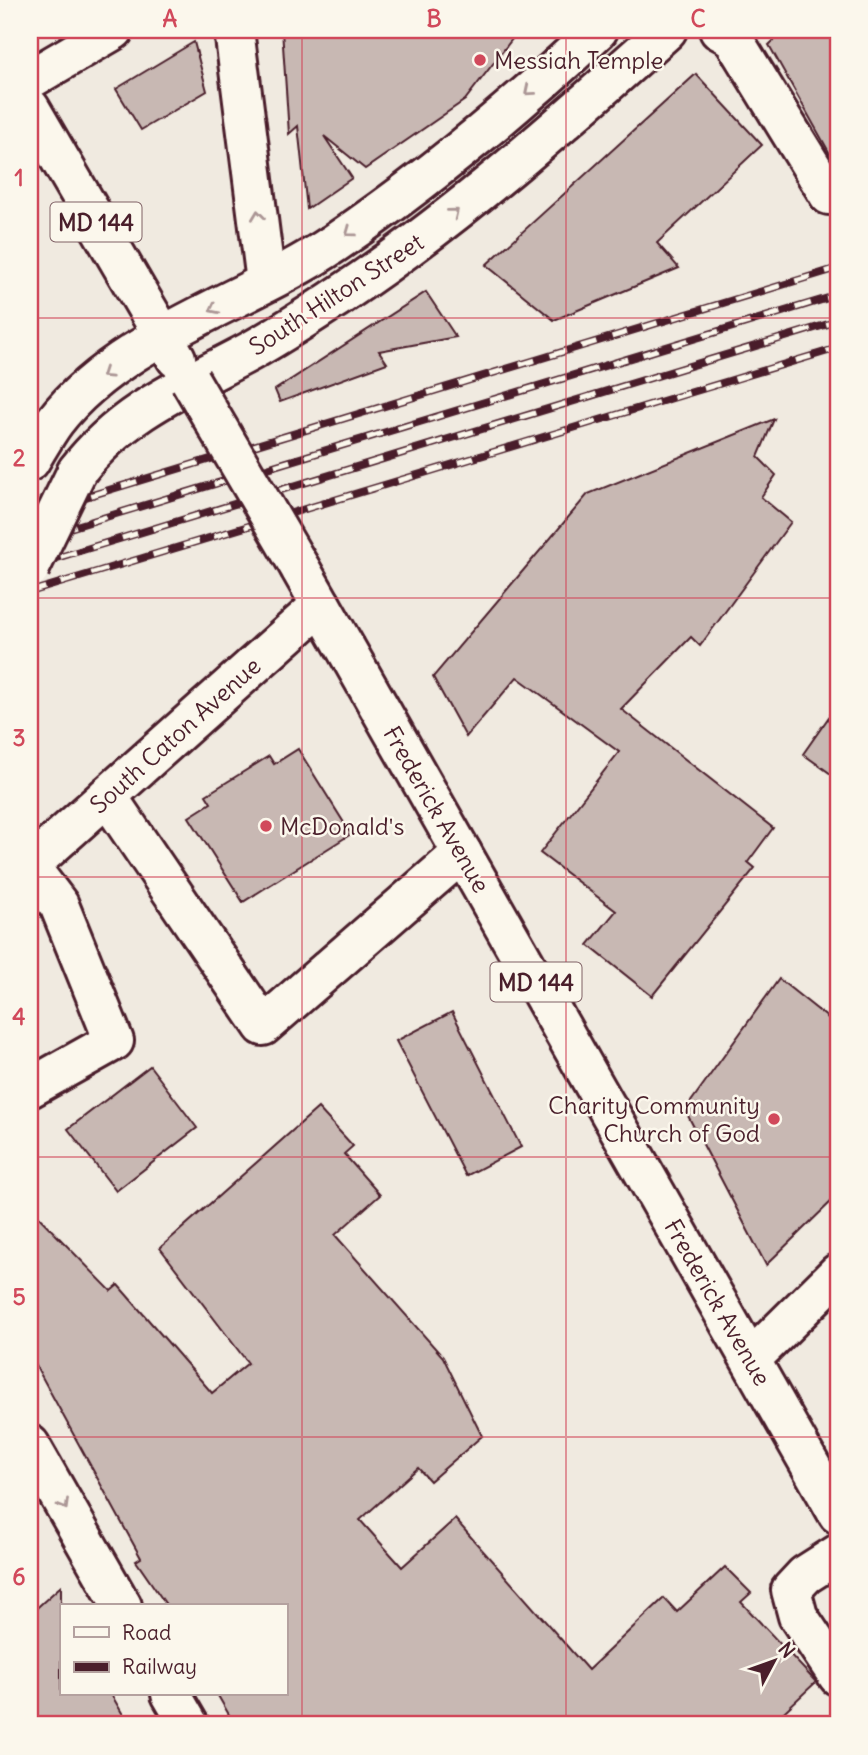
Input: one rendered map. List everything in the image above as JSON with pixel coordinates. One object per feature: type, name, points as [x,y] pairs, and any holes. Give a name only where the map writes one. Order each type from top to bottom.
[{"type":"main road","points":[[30,79],[114,30]]},
{"type":"main road","points":[[234,30],[266,282]]},
{"type":"main road","name":"South Hilton Street","points":[[30,461],[55,420],[90,385],[163,335],[334,244],[430,173],[598,30]]},
{"type":"main road","name":"South Hilton Street","points":[[30,568],[77,471],[111,431],[190,380],[249,352],[425,237],[667,30]]},
{"type":"main road","points":[[719,30],[732,37],[829,195],[838,193]]},
{"type":"main road","name":"Frederick Avenue","points":[[30,108],[300,568],[838,1514]]},
{"type":"main road","name":"South Caton Avenue","points":[[30,866],[321,605]]},
{"type":"main road","points":[[107,796],[263,1026],[462,853]]},
{"type":"main road","points":[[30,866],[59,905],[114,1041],[30,1088]]},
{"type":"main road","points":[[751,1359],[838,1273]]},
{"type":"main road","points":[[30,1445],[121,1604]]},
{"type":"main road","points":[[838,1554],[805,1575],[791,1590],[798,1616],[838,1676]]},
{"type":"main road","points":[[173,1696],[189,1725]]},
{"type":"building","points":[[282,30],[519,30],[465,100],[365,169],[324,136],[352,178],[307,209],[298,126],[289,134]]},
{"type":"building","points":[[785,30],[838,30],[838,168],[769,45]]},
{"type":"building","points":[[194,42],[207,91],[141,130],[116,89]]},
{"type":"building","points":[[696,74],[762,145],[657,243],[679,268],[554,320],[486,265]]},
{"type":"building","points":[[426,292],[456,337],[379,351],[387,363],[280,402],[275,390]]},
{"type":"building","points":[[774,419],[758,457],[776,475],[761,497],[791,522],[700,646],[691,637],[621,709],[773,828],[748,862],[755,868],[652,996],[588,945],[616,911],[540,853],[619,752],[517,677],[466,737],[433,677],[588,494]]},
{"type":"building","points":[[838,704],[838,779],[803,754]]},
{"type":"building","name":"McDonald's","points":[[298,749],[351,834],[243,902],[189,817],[211,803],[206,795],[269,756],[274,764]]},
{"type":"building","points":[[779,979],[838,1026],[838,1195],[766,1265],[685,1110]]},
{"type":"building","points":[[452,1012],[521,1147],[466,1176],[396,1041]]},
{"type":"building","points":[[150,1066],[197,1128],[116,1191],[68,1129]]},
{"type":"building","points":[[318,1108],[353,1146],[344,1154],[380,1195],[335,1235],[443,1357],[482,1436],[430,1481],[418,1468],[360,1520],[402,1567],[455,1519],[588,1670],[664,1598],[677,1612],[725,1567],[751,1593],[741,1602],[816,1682],[770,1725],[235,1725],[218,1696],[287,1696],[287,1604],[166,1604],[136,1561],[141,1558],[30,1355],[30,1208],[111,1291],[118,1285],[212,1393],[248,1363],[160,1248]]},
{"type":"building","points":[[61,1586],[60,1696],[112,1696],[129,1725],[30,1725],[30,1614]]},
{"type":"railway","points":[[30,514],[838,268]]},
{"type":"railway","points":[[30,540],[838,295]]},
{"type":"railway","points":[[30,566],[838,321]]},
{"type":"railway","points":[[30,592],[838,348]]},
{"type":"place","name":"Messiah Temple","points":[[480,60]]},
{"type":"place","name":"McDonald's","points":[[266,826]]},
{"type":"place","name":"Charity Community Church of God","points":[[774,1119]]}]
